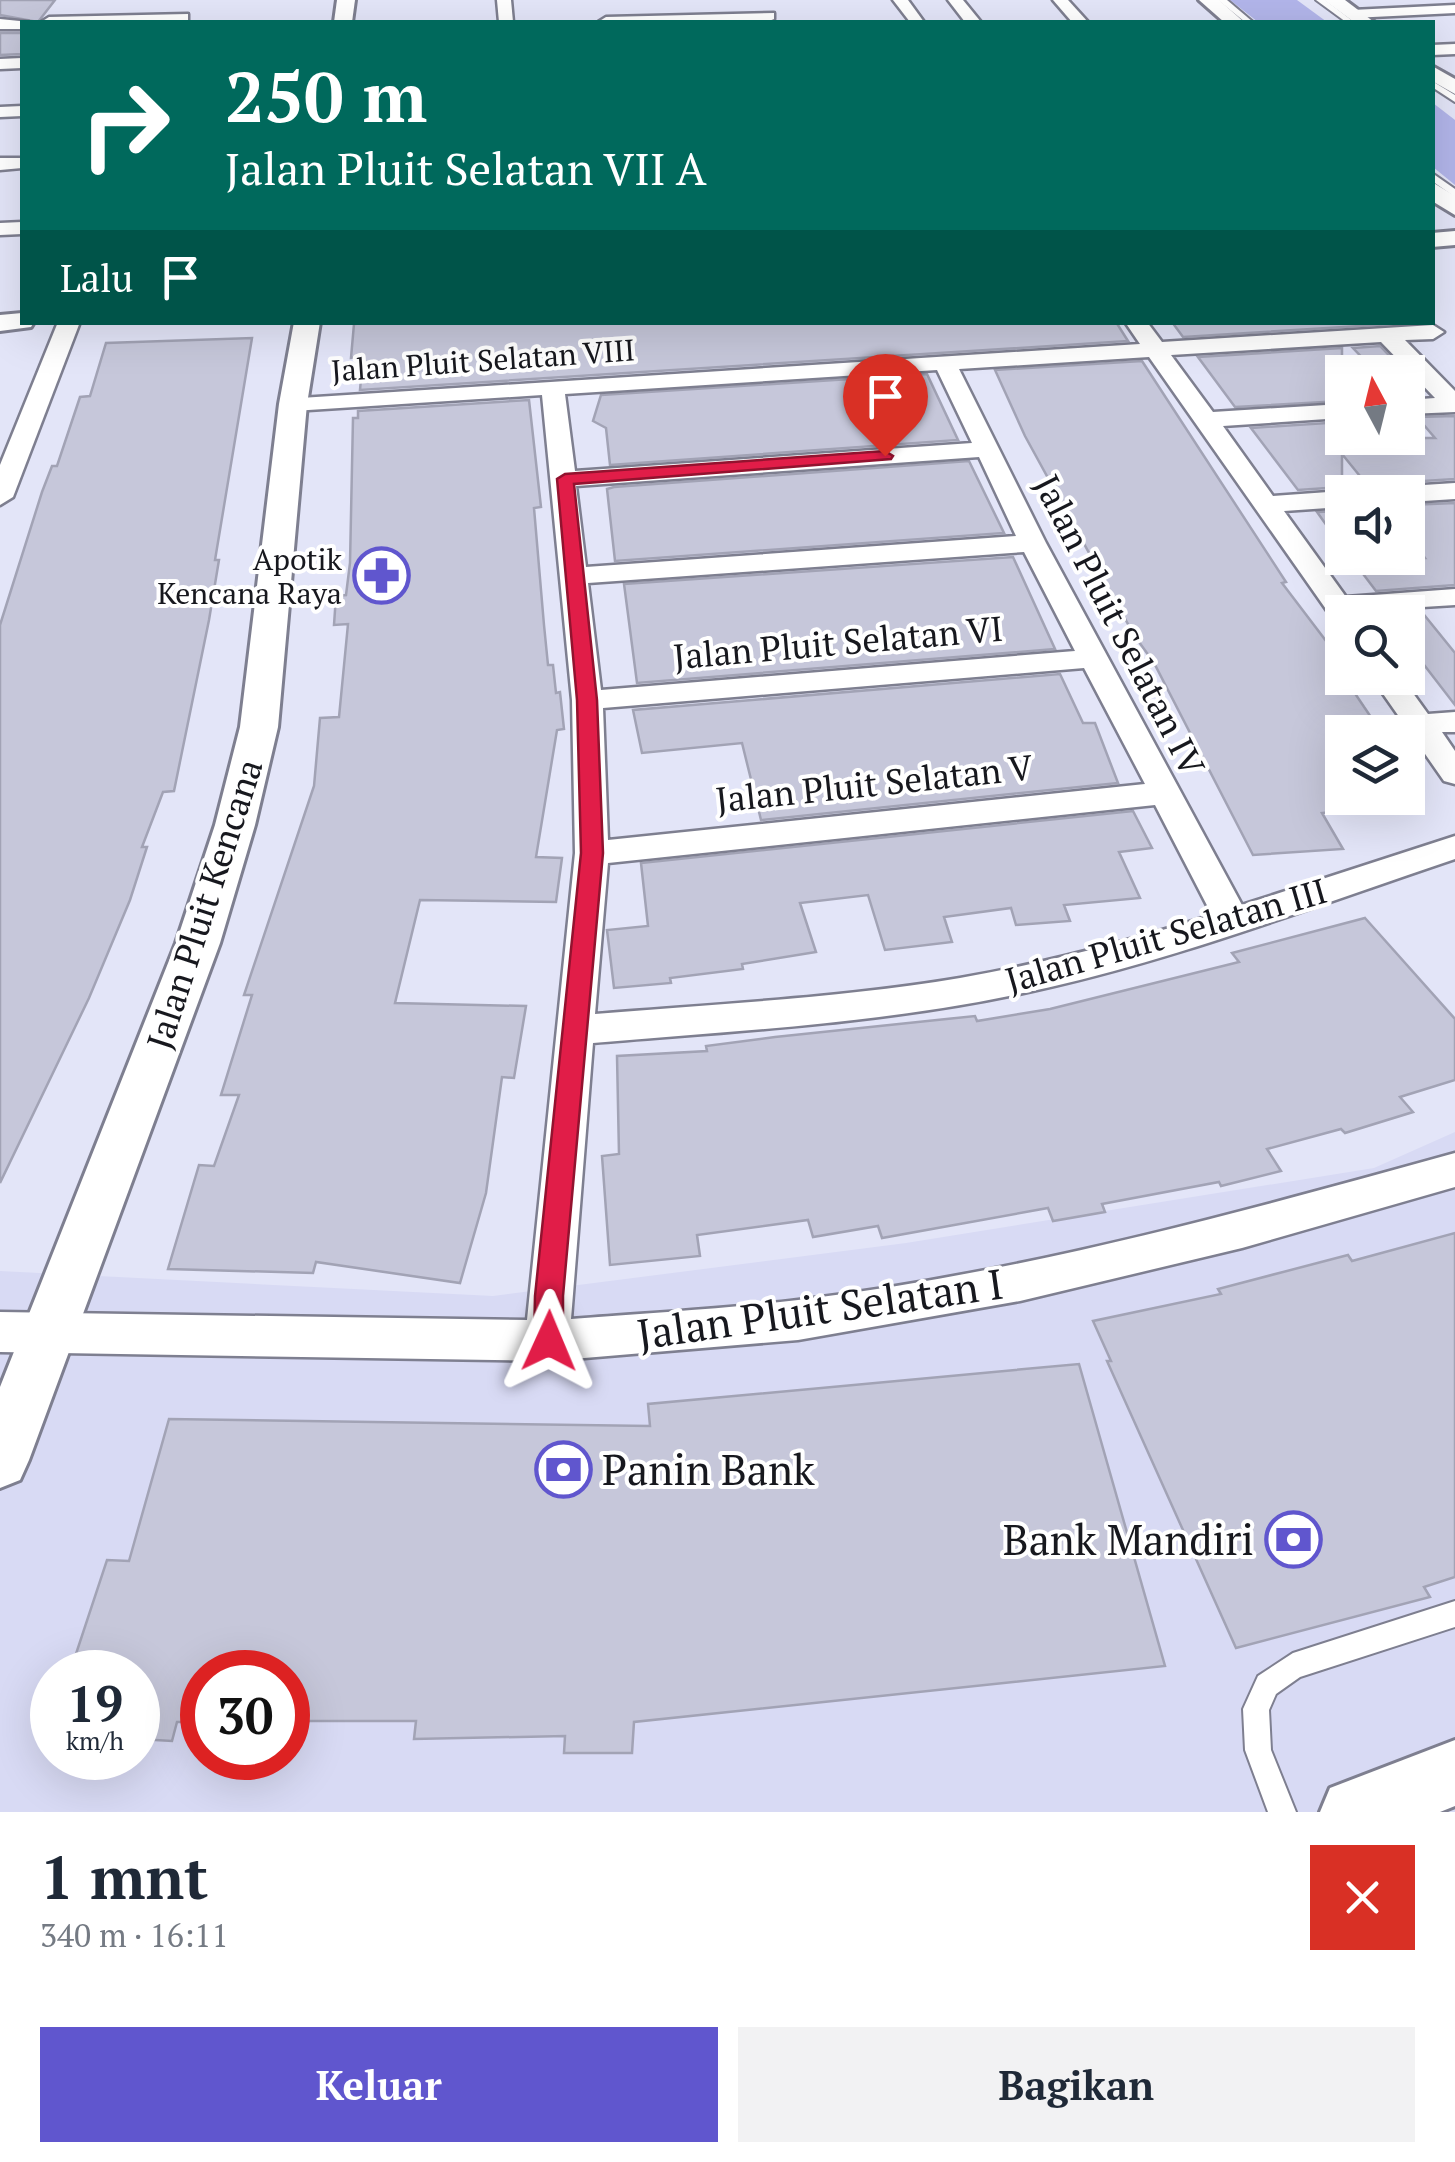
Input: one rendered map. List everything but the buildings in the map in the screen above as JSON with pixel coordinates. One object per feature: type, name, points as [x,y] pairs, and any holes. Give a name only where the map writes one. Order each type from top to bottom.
[{"type":"street","points":[[182,20],[189,0]]},
{"type":"street","points":[[762,0],[770,20]]},
{"type":"street","points":[[955,0],[970,20]]},
{"type":"street","points":[[1060,0],[1078,20]]},
{"type":"street","points":[[1208,0],[1233,20]]},
{"type":"street","points":[[1333,0],[1356,20],[1455,9]]},
{"type":"street","points":[[1435,191],[1455,208]]},
{"type":"street","points":[[0,497],[68,325]]},
{"type":"street","name":"Jalan Pluit Kencana","points":[[0,1460],[198,944],[235,824],[259,727],[293,404],[306,325]]},
{"type":"street","points":[[1138,325],[1330,595]]},
{"type":"street","name":"Jalan Pluit Selatan VIII","points":[[293,404],[1433,332]]},
{"type":"street","points":[[1387,336],[1454,405]]},
{"type":"street","name":"Jalan Pluit Selatan IV","points":[[945,362],[1033,543],[1232,919]]},
{"type":"street","points":[[549,1341],[549,1296],[592,853],[587,700],[554,389]]},
{"type":"street","points":[[1425,406],[1454,405]]},
{"type":"street","points":[[1208,420],[1325,412]]},
{"type":"street","points":[[0,426],[29,424]]},
{"type":"street","points":[[565,479],[989,449]]},
{"type":"street","points":[[1425,493],[1455,491]]},
{"type":"street","points":[[1268,504],[1325,500]]},
{"type":"street","points":[[576,576],[1033,543]]},
{"type":"street","points":[[1425,600],[1455,597]]},
{"type":"street","name":"Jalan Pluit Selatan VI","points":[[587,700],[1095,658]]},
{"type":"street","points":[[1425,724],[1455,722]]},
{"type":"street","points":[[1425,732],[1455,774]]},
{"type":"street","name":"Jalan Pluit Selatan V","points":[[592,853],[1164,793]]},
{"type":"street","name":"Jalan Pluit Selatan III","points":[[574,1030],[882,1002],[1012,982],[1094,962],[1455,847]]},
{"type":"street","name":"Jalan Pluit Selatan I","points":[[0,1332],[549,1341],[798,1320],[1020,1282],[1242,1230],[1455,1170]]},
{"type":"street","points":[[1354,1812],[1455,1773]]},
{"type":"lane","points":[[1222,0],[1247,20]]},
{"type":"lane","points":[[1320,0],[1356,20]]},
{"type":"lane","points":[[1435,178],[1455,194]]},
{"type":"lane","points":[[1282,1812],[1258,1750],[1256,1709],[1266,1685],[1293,1666],[1455,1614]]},
{"type":"shaded area","points":[[1230,0],[1297,0],[1324,20],[1255,20]]},
{"type":"shaded area","points":[[1435,105],[1455,120],[1455,185],[1435,169]]},
{"type":"shaded area","points":[[1455,1132],[1455,1812],[0,1812],[0,1271],[493,1296],[906,1243],[1374,1168]]},
{"type":"place","name":"Apotik Kencana Raya","points":[[381,576]]},
{"type":"place","name":"Panin Bank","points":[[563,1469]]},
{"type":"place","name":"Bank Mandiri","points":[[1293,1539]]},
{"type":"route","points":[[549,1341],[549,1296],[592,853],[587,700],[565,479],[885,456]]}]
